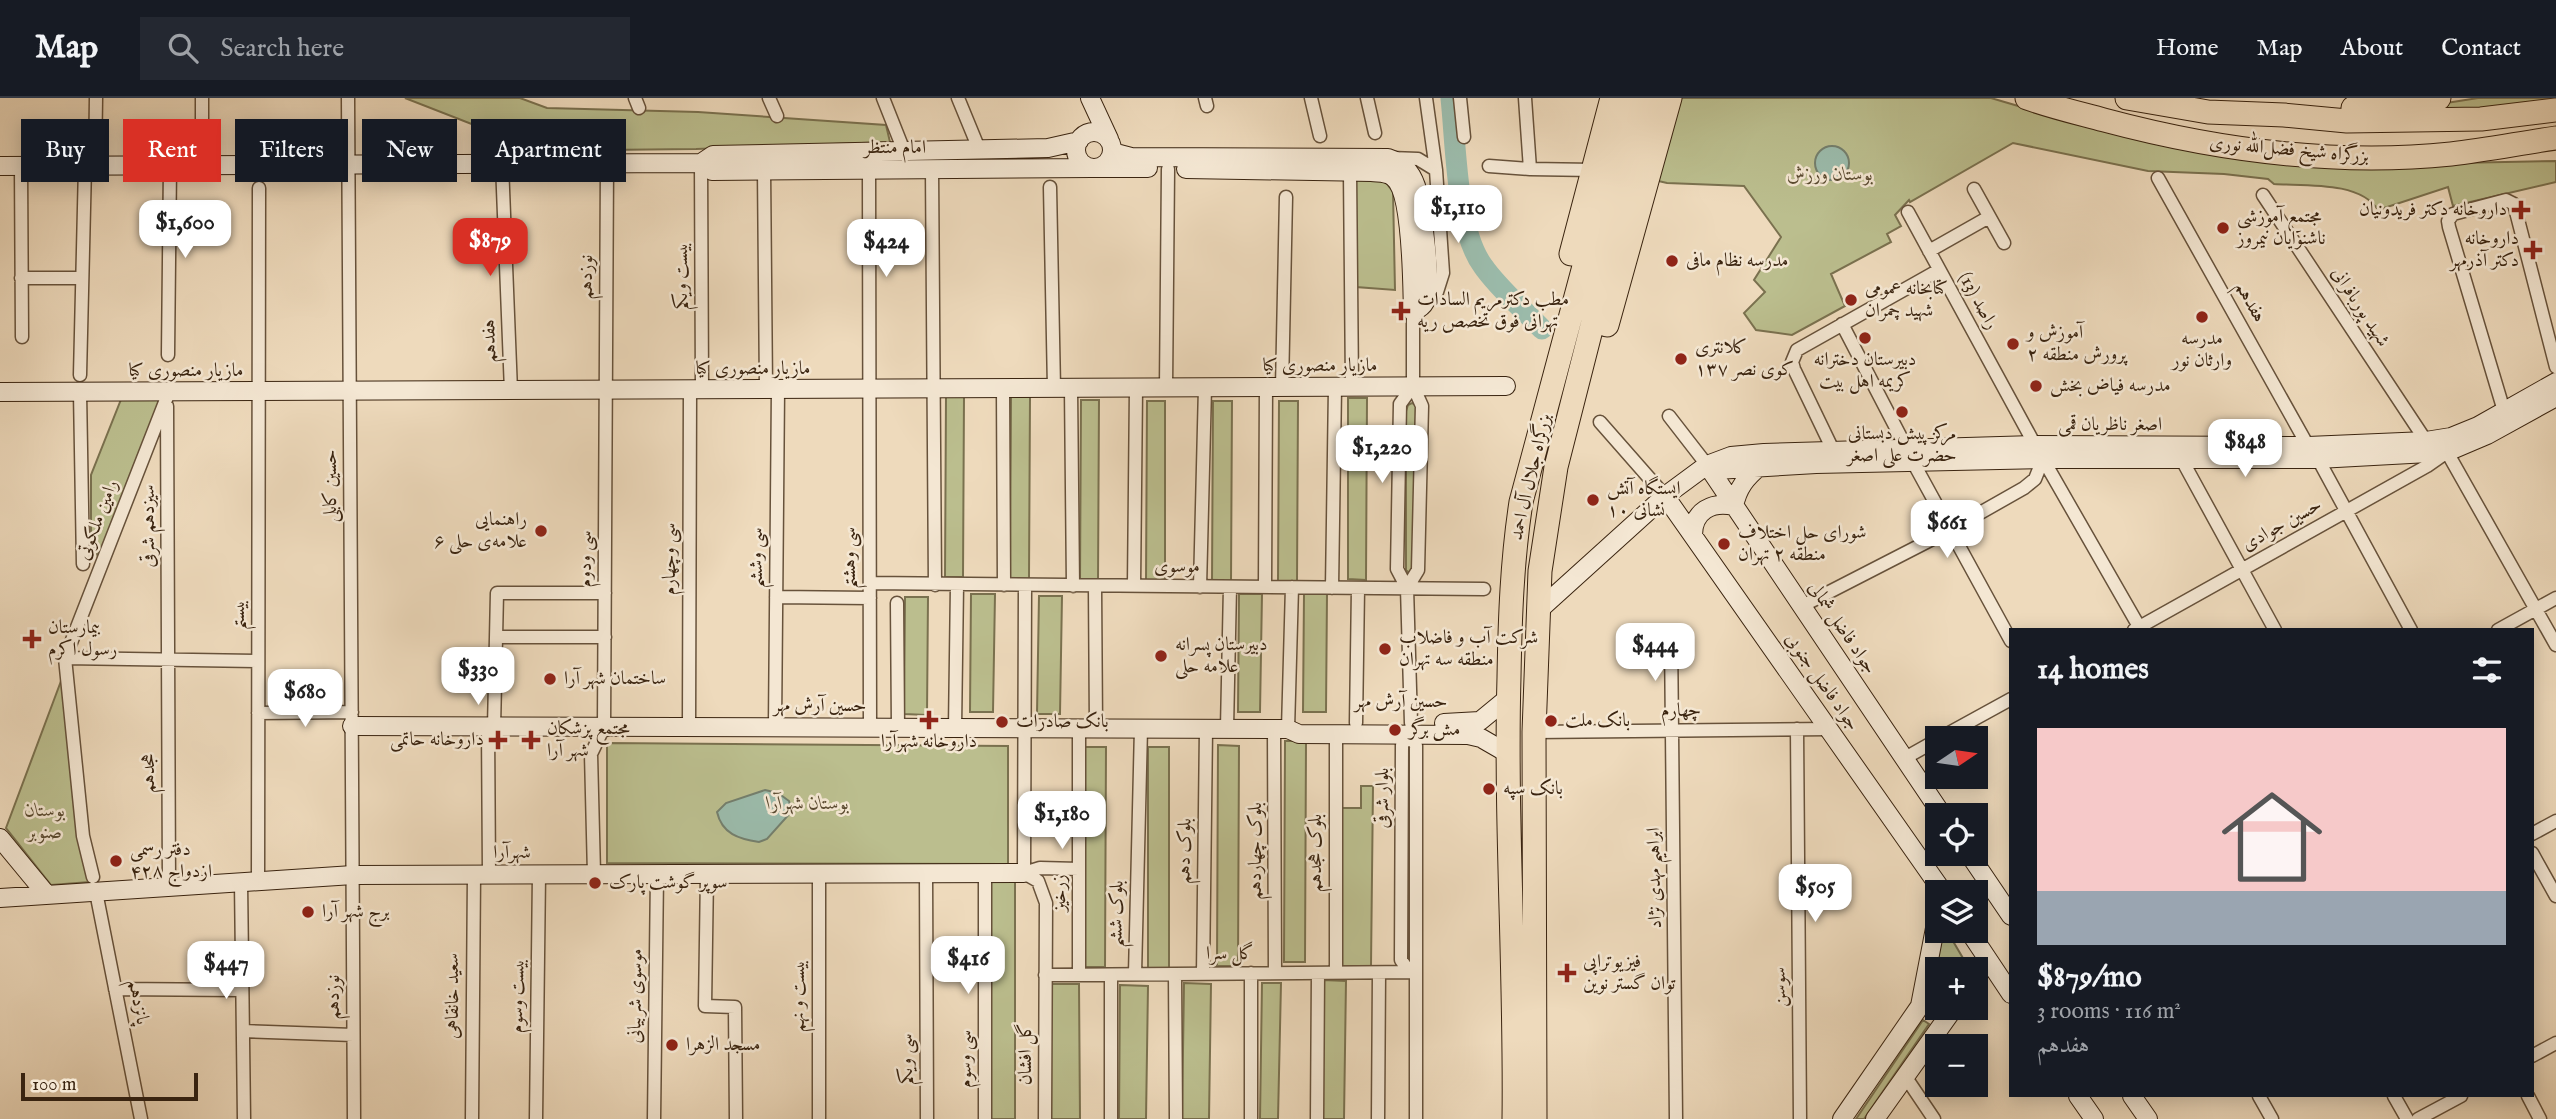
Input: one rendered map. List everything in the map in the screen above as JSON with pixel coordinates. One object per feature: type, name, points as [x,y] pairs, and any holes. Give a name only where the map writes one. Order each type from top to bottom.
[{"type":"highway","points":[[1521,502],[1517,470],[1612,98]]},
{"type":"highway","name":"بزرگراه جلال آل احمد","points":[[1512,1113],[1507,753],[1511,588],[1521,502],[1629,98]]},
{"type":"highway","name":"بزرگراه جلال آل احمد","points":[[1535,1119],[1534,732],[1540,571],[1547,515],[1565,429],[1650,98]]},
{"type":"highway","points":[[1547,515],[1567,467],[1670,98]]},
{"type":"highway","name":"بزرگراه شیخ فضل‌الله نوری","points":[[2027,98],[2124,125],[2222,146],[2341,156],[2452,154],[2556,138]]},
{"type":"highway","name":"بزرگراه شیخ فضل‌الله نوری","points":[[2127,98],[2208,112],[2347,121],[2481,119],[2556,110]]},
{"type":"highway","points":[[2213,98],[2284,115],[2438,98]]},
{"type":"highway","points":[[2452,154],[2501,158],[2556,154]]},
{"type":"street","points":[[94,119],[96,98]]},
{"type":"street","points":[[202,98],[202,119]]},
{"type":"street","name":"حسین کابلی","points":[[348,98],[348,119]]},
{"type":"street","points":[[769,98],[777,116]]},
{"type":"street","points":[[883,98],[904,151]]},
{"type":"street","points":[[958,98],[979,149]]},
{"type":"street","points":[[1084,98],[1088,121],[1077,155],[1085,166],[1095,168],[1105,165],[1111,146],[1090,98]]},
{"type":"street","points":[[1311,98],[1320,136]]},
{"type":"street","points":[[1367,98],[1375,133]]},
{"type":"street","points":[[1419,307],[1437,292],[1443,273],[1436,170],[1426,98]]},
{"type":"street","points":[[1460,98],[1464,137]]},
{"type":"street","points":[[1525,98],[1530,169]]},
{"type":"street","points":[[1081,138],[1097,132],[1111,146],[1130,157],[1418,159],[1436,170]]},
{"type":"street","name":"امام منتظر","points":[[626,163],[701,163],[713,155],[1048,148],[1081,138]]},
{"type":"street","points":[[1388,158],[1400,162],[1413,177],[1426,259],[1427,291],[1419,307],[1413,386],[1422,406],[1418,570],[1407,588]]},
{"type":"street","name":"امام منتظر","points":[[701,163],[712,171],[1095,168],[1385,173],[1394,177],[1399,185],[1407,219],[1419,307]]},
{"type":"street","name":"بیست ویکم","points":[[696,390],[701,163]]},
{"type":"street","name":"امام منتظر","points":[[348,165],[471,164]]},
{"type":"street","name":"حسین کابلی","points":[[348,165],[352,875]]},
{"type":"street","name":"امام منتظر","points":[[0,166],[21,166]]},
{"type":"street","points":[[1489,166],[1594,170]]},
{"type":"street","points":[[932,169],[936,585]]},
{"type":"street","points":[[1166,388],[1168,169]]},
{"type":"street","points":[[764,170],[772,390]]},
{"type":"street","name":"سی وهشتم","points":[[869,170],[870,727]]},
{"type":"street","points":[[1332,588],[1343,387],[1350,172]]},
{"type":"street","name":"هفدهم","points":[[2158,178],[2410,628]]},
{"type":"street","points":[[21,182],[22,337]]},
{"type":"street","points":[[83,564],[80,384],[82,278],[89,182]]},
{"type":"street","points":[[168,355],[170,182]]},
{"type":"street","name":"هفدهم","points":[[503,182],[511,391]]},
{"type":"street","name":"نوزدهم","points":[[606,390],[607,182]]},
{"type":"street","points":[[1049,187],[1073,586]]},
{"type":"street","name":"بیستم","points":[[244,1119],[242,990],[258,713],[259,188]]},
{"type":"street","points":[[1974,189],[2004,243]]},
{"type":"street","name":"شهید پوربافرانی","points":[[2263,195],[2426,441]]},
{"type":"street","points":[[1265,587],[1286,197]]},
{"type":"street","points":[[2507,417],[2449,227],[2448,221],[2458,211],[2506,200],[2514,204],[2556,367]]},
{"type":"street","name":"راصد (13)","points":[[1908,212],[2137,628]]},
{"type":"street","points":[[1929,251],[1989,217]]},
{"type":"street","points":[[1833,450],[1794,369],[1792,362],[1797,350],[1940,270]]},
{"type":"street","points":[[21,278],[82,278]]},
{"type":"street","points":[[1842,324],[2009,637]]},
{"type":"street","name":"اصغر ناظریان قمی","points":[[1705,470],[1910,455],[2039,452],[2447,452],[2471,443],[2556,382]]},
{"type":"street","name":"مازیار منصوری کیا","points":[[0,392],[80,384],[167,395],[258,392],[1506,386]]},
{"type":"street","points":[[1407,588],[1397,569],[1400,404],[1413,386]]},
{"type":"street","points":[[1200,587],[1205,387]]},
{"type":"street","points":[[1003,388],[1004,585]]},
{"type":"street","points":[[1133,586],[1136,388]]},
{"type":"street","name":"سی ودوم","points":[[604,727],[606,390]]},
{"type":"street","name":"سی وچهارم","points":[[689,727],[696,390]]},
{"type":"street","name":"سی وششم","points":[[772,390],[776,597],[775,727]]},
{"type":"street","name":"رامین ملکوتی","points":[[65,658],[167,395]]},
{"type":"street","name":"سیزدهم شرقی","points":[[167,395],[168,659]]},
{"type":"street","name":"اصغر ناظریان قمی","points":[[2313,452],[2426,441],[2460,434],[2556,397]]},
{"type":"street","points":[[1670,416],[1705,470]]},
{"type":"street","points":[[1600,422],[1665,496]]},
{"type":"street","points":[[2426,441],[2447,452],[2556,645]]},
{"type":"street","name":"اصغر ناظریان قمی","points":[[1539,610],[1665,496],[1705,470],[1747,454],[1833,450],[1910,455]]},
{"type":"street","points":[[1802,606],[1950,530],[2030,484],[2039,473],[2039,452]]},
{"type":"street","name":"حسین جوادی","points":[[2140,628],[2427,466],[2447,452]]},
{"type":"street","points":[[2180,453],[2274,628]]},
{"type":"street","points":[[1693,535],[1695,519],[1704,509],[1717,504],[1734,506],[1744,481],[1760,466]]},
{"type":"street","name":"جواد فاضل شمالی","points":[[1705,470],[1734,506],[1934,803]]},
{"type":"street","name":"جواد فاضل جنوبی","points":[[1665,496],[1935,880]]},
{"type":"street","name":"موسوی","points":[[870,583],[1484,589]]},
{"type":"street","points":[[956,728],[957,585]]},
{"type":"street","points":[[1025,585],[1024,873],[1040,868],[1079,869]]},
{"type":"street","name":"زرخیز","points":[[1079,975],[1079,869],[1095,586]]},
{"type":"street","points":[[1227,728],[1230,587]]},
{"type":"street","name":"بلوک چهاردهم","points":[[1275,973],[1281,729],[1292,587]]},
{"type":"street","points":[[1356,723],[1358,588]]},
{"type":"street","name":"بلوار شرقی","points":[[1407,588],[1411,728],[1416,746],[1416,1119]]},
{"type":"street","name":"سعید خانقاهی","points":[[472,1119],[497,593],[605,593]]},
{"type":"street","points":[[776,597],[870,598]]},
{"type":"street","points":[[2502,628],[2556,598]]},
{"type":"street","points":[[897,603],[898,728]]},
{"type":"street","name":"ابراهیم مهدی نژاد","points":[[1671,636],[1676,1119]]},
{"type":"street","points":[[496,637],[604,637]]},
{"type":"street","points":[[65,658],[258,661]]},
{"type":"street","name":"پانزدهم","points":[[65,658],[83,836],[141,1119]]},
{"type":"street","name":"هجدهم","points":[[168,659],[169,887]]},
{"type":"street","name":"حسین آرش مهر","points":[[352,719],[491,727],[1227,728],[1336,734],[1480,721],[1508,698]]},
{"type":"street","points":[[1962,726],[2009,700]]},
{"type":"street","points":[[258,713],[352,719]]},
{"type":"street","name":"حسین آرش مهر","points":[[1281,729],[1300,723],[1356,723],[1411,728],[1481,738],[1507,753]]},
{"type":"street","points":[[594,874],[591,754],[604,727]]},
{"type":"street","name":"بلوک ششم","points":[[1135,974],[1140,728]]},
{"type":"street","name":"بلوک دهم","points":[[1203,974],[1206,729]]},
{"type":"street","name":"سوسن","points":[[1797,729],[1800,1119]]},
{"type":"street","name":"چهارم","points":[[1534,732],[1829,729]]},
{"type":"street","name":"بلوک هجدهم","points":[[1336,734],[1336,973]]},
{"type":"street","points":[[1905,758],[1925,747]]},
{"type":"street","points":[[2534,833],[2556,821]]},
{"type":"street","points":[[0,838],[47,895]]},
{"type":"street","points":[[2534,857],[2556,897]]},
{"type":"street","points":[[1978,866],[2008,905]]},
{"type":"street","name":"بیست و نهم","points":[[819,873],[819,1119]]},
{"type":"street","name":"سی ویکم","points":[[926,873],[927,1119]]},
{"type":"street","name":"سی وسوم","points":[[985,873],[985,1119]]},
{"type":"street","name":"شهرآرا","points":[[0,898],[47,895],[94,884],[169,887],[352,875],[1024,873]]},
{"type":"street","name":"گل افشان","points":[[1024,873],[1038,881],[1045,897],[1045,1119]]},
{"type":"street","name":"بیست وسوم","points":[[536,1119],[539,874]]},
{"type":"street","name":"موسوی شربیانی","points":[[654,1119],[657,874]]},
{"type":"street","points":[[706,874],[705,1006],[735,1007],[736,1119]]},
{"type":"street","name":"نوزدهم","points":[[352,875],[354,1119]]},
{"type":"street","points":[[1842,1119],[1920,1006],[1932,943]]},
{"type":"street","points":[[1977,943],[2009,991]]},
{"type":"street","points":[[1378,1119],[1379,972]]},
{"type":"street","name":"گل سرا","points":[[1045,975],[1415,972]]},
{"type":"street","points":[[1317,1119],[1318,973]]},
{"type":"street","points":[[1175,974],[1176,1119]]},
{"type":"street","points":[[1251,974],[1251,1119]]},
{"type":"street","points":[[1111,975],[1111,1119]]},
{"type":"street","points":[[115,989],[242,990]]},
{"type":"street","points":[[1920,1006],[1942,1025]]},
{"type":"street","points":[[1875,1119],[1946,1020]]},
{"type":"street","points":[[243,1031],[354,1035]]},
{"type":"street","points":[[2534,1055],[2556,1043]]},
{"type":"street","points":[[1905,1076],[1934,1119]]},
{"type":"street","points":[[2079,1097],[2094,1119]]},
{"type":"street","points":[[2133,1097],[2148,1119]]},
{"type":"street","points":[[2260,1097],[2272,1119]]},
{"type":"street","points":[[2395,1097],[2407,1119]]},
{"type":"street","points":[[2418,1119],[2459,1097]]},
{"type":"street","points":[[2529,1097],[2540,1119]]},
{"type":"green space","points":[[405,98],[520,98],[547,108],[698,112],[886,125],[890,142],[626,150],[626,119],[471,119],[471,124]]},
{"type":"green space","name":"بوستان ورزش","points":[[1675,98],[1991,98],[2042,113],[2406,164],[2556,161],[2556,182],[2453,206],[2448,187],[2378,210],[2359,194],[2331,187],[2274,184],[2268,179],[2224,174],[2148,171],[2013,143],[1910,202],[1909,200],[1895,215],[1901,226],[1887,234],[1891,242],[1831,274],[1845,306],[1792,335],[1756,330],[1744,313],[1765,292],[1754,280],[1781,237],[1744,186],[1667,183],[1654,180]]},
{"type":"green space","points":[[2478,98],[2556,98],[2556,101],[2509,110],[2402,110]]},
{"type":"green space","points":[[1355,179],[1384,180],[1393,192],[1395,290],[1356,287]]},
{"type":"green space","points":[[946,396],[964,396],[963,577],[945,577]]},
{"type":"green space","points":[[122,397],[162,399],[99,559],[91,540],[91,475]]},
{"type":"green space","points":[[1011,397],[1030,397],[1029,579],[1010,578]]},
{"type":"green space","points":[[1348,398],[1367,398],[1366,580],[1348,579]]},
{"type":"green space","points":[[1081,400],[1099,400],[1098,581],[1080,581]]},
{"type":"green space","points":[[1147,401],[1165,401],[1165,582],[1146,582]]},
{"type":"green space","points":[[1213,401],[1232,401],[1231,583],[1212,583]]},
{"type":"green space","points":[[1279,401],[1298,401],[1297,582],[1278,582]]},
{"type":"green space","points":[[1412,403],[1416,405],[1415,568],[1410,574],[1406,570],[1406,411]]},
{"type":"green space","points":[[971,594],[995,594],[993,712],[970,712]]},
{"type":"green space","points":[[1239,594],[1262,594],[1260,712],[1238,712]]},
{"type":"green space","points":[[1304,594],[1327,594],[1326,712],[1303,712]]},
{"type":"green space","points":[[1039,596],[1062,596],[1060,714],[1037,714]]},
{"type":"green space","points":[[905,597],[928,597],[927,715],[904,714]]},
{"type":"green space","name":"بوستان صنوبر","points":[[64,673],[79,836],[90,882],[51,885],[6,828]]},
{"type":"green space","points":[[1285,741],[1306,741],[1305,962],[1284,962]]},
{"type":"green space","name":"بوستان شهرآرا","points":[[607,743],[1008,746],[1008,864],[607,863]]},
{"type":"green space","points":[[1218,745],[1239,746],[1238,966],[1217,966]]},
{"type":"green space","points":[[1085,747],[1106,747],[1105,967],[1084,967]]},
{"type":"green space","points":[[1148,747],[1169,747],[1169,968],[1148,968]]},
{"type":"green space","points":[[1361,786],[1373,786],[1371,966],[1340,966],[1342,808],[1361,808]]},
{"type":"green space","points":[[991,880],[1015,880],[1015,1119],[991,1119]]},
{"type":"green space","points":[[1937,943],[1954,943],[1962,957],[1935,957]]},
{"type":"green space","points":[[1323,980],[1346,981],[1344,1119],[1322,1119]]},
{"type":"green space","points":[[1184,983],[1211,984],[1209,1119],[1182,1119]]},
{"type":"green space","points":[[1262,983],[1281,983],[1278,1119],[1260,1119]]},
{"type":"green space","points":[[1048,984],[1079,984],[1080,1119],[1049,1119]]},
{"type":"green space","points":[[1120,985],[1148,986],[1146,1119],[1119,1119]]},
{"type":"green space","points":[[1923,1020],[1929,1024],[1864,1119],[1856,1119]]},
{"type":"shaded area","points":[[1832,146],[1844,151],[1849,163],[1844,175],[1832,180],[1820,175],[1815,163],[1820,151]]},
{"type":"shaded area","points":[[765,790],[778,793],[789,801],[792,811],[767,839],[759,842],[738,837],[723,826],[717,812],[726,803]]},
{"type":"waterway","points":[[1451,98],[1462,209],[1474,250],[1496,283],[1542,329]]},
{"type":"place","name":"داروخانه دکتر فریدونیان","points":[[2521,210]]},
{"type":"place","name":"مجتمع آموزشی ناشنوایان نیمروز","points":[[2223,228]]},
{"type":"place","name":"داروخانه دکتر آذرمهر","points":[[2533,250]]},
{"type":"place","name":"مدرسه نظام مافی","points":[[1672,261]]},
{"type":"place","name":"کتابخانه عمومی شهید چمران","points":[[1851,300]]},
{"type":"place","name":"مطب دكترمريم السادات تهرانی فوق تخصص ریه","points":[[1401,311]]},
{"type":"place","name":"مدرسه وارثان نور","points":[[2202,317]]},
{"type":"place","name":"دبیرستان دخترانه کریمه اهل بیت","points":[[1865,338]]},
{"type":"place","name":"آموزش و پرورش منطقه ۲","points":[[2013,344]]},
{"type":"place","name":"کلانتری ۱۳۷ کوی نصر","points":[[1681,359]]},
{"type":"place","name":"مدرسه فیاض بخش","points":[[2036,386]]},
{"type":"place","name":"مرکز پیش دبستانی حضرت علی اصغر","points":[[1902,412]]},
{"type":"place","name":"ایستگاه آتش نشانی ۱۰","points":[[1593,500]]},
{"type":"place","name":"راهنمایی علامه‌ی حلی ۶","points":[[541,531]]},
{"type":"place","name":"شورای حل اختلاف منطقه ۲ تهران","points":[[1724,544]]},
{"type":"place","name":"بیمارستان رسول اکرم","points":[[32,639]]},
{"type":"place","name":"شرکت آب و فاضلاب منطقه سه تهران","points":[[1385,649]]},
{"type":"place","name":"دبیرستان پسرانه علامه حلی","points":[[1161,656]]},
{"type":"place","name":"ساختمان شهر آرا","points":[[550,679]]},
{"type":"place","name":"داروخانه شهرآرا","points":[[929,720]]},
{"type":"place","name":"بانک ملت","points":[[1551,721]]},
{"type":"place","name":"بانک صادرات","points":[[1002,722]]},
{"type":"place","name":"مش برگر","points":[[1395,730]]},
{"type":"place","name":"داروخانه حاتمی","points":[[498,740]]},
{"type":"place","name":"مجتمع پزشکان شهر آرا","points":[[531,740]]},
{"type":"place","name":"بانک سپه","points":[[1489,789]]},
{"type":"place","name":"دفتر رسمی ازدواج ۴۲۸","points":[[116,861]]},
{"type":"place","name":"سوپر گوشت پارک","points":[[595,883]]},
{"type":"place","name":"برج شهر آرا","points":[[308,912]]},
{"type":"place","name":"فیزیوتراپی توان گستر نوین","points":[[1567,973]]},
{"type":"place","name":"مسجد الزهرا","points":[[672,1045]]}]
